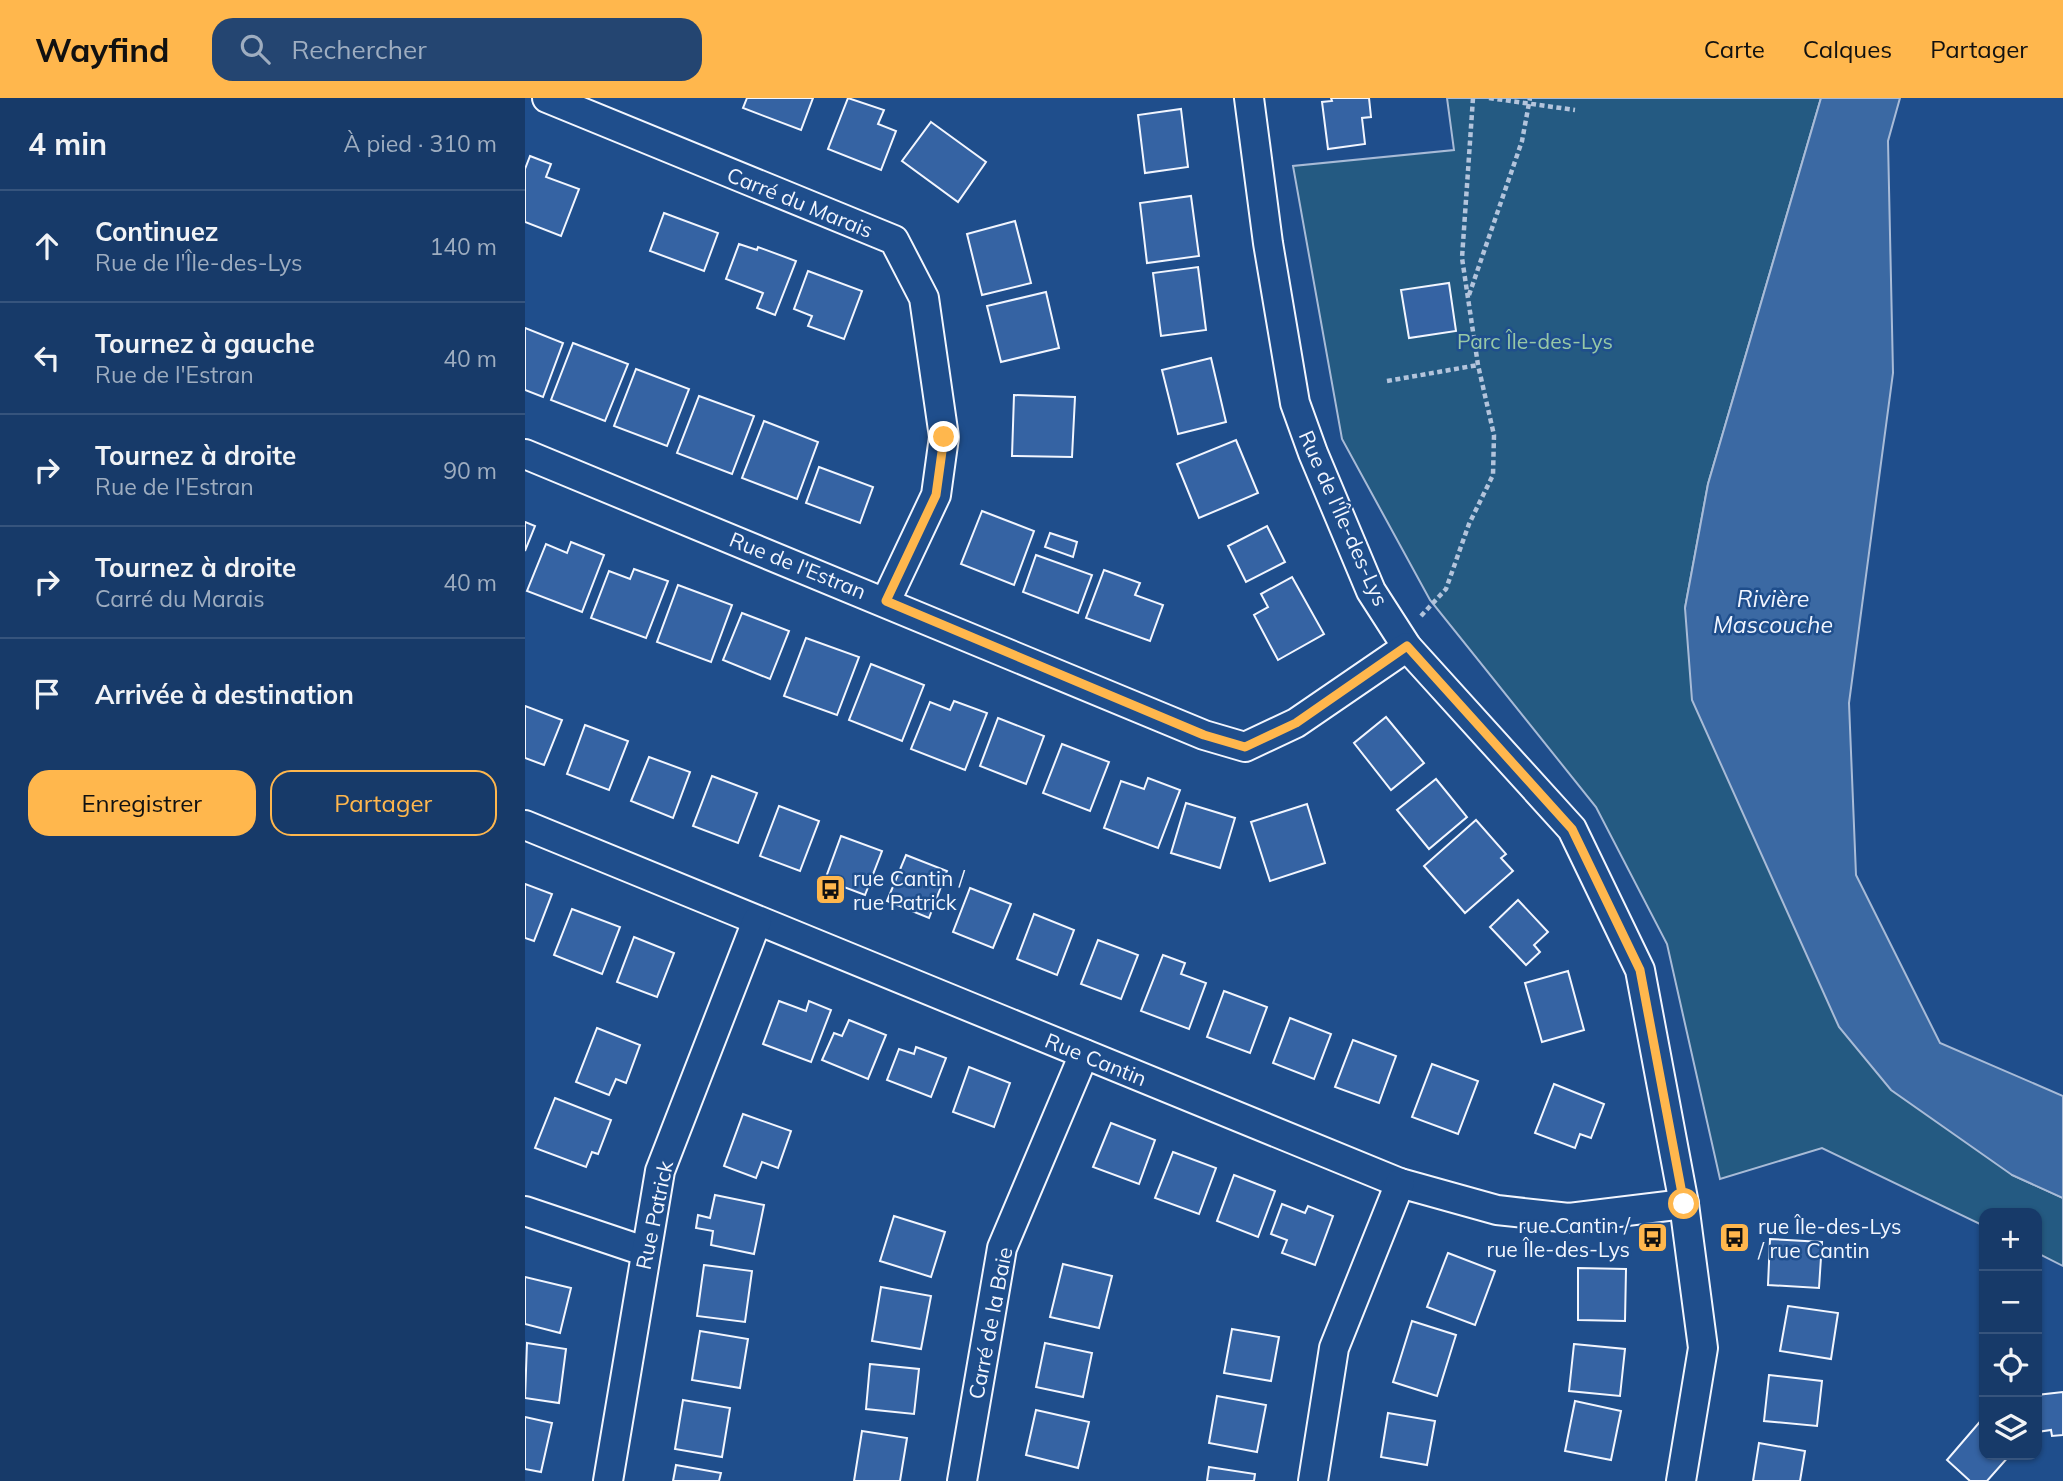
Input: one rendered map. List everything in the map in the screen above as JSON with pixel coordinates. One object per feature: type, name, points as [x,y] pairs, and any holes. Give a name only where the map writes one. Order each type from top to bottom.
[{"type":"street","name":"Carré du Marais","points":[[547,98],[894,240],[924,298],[944,437],[936,495],[886,601]]},
{"type":"street","name":"Rue de l'Île-des-Lys","points":[[1249,98],[1268,243],[1295,404],[1371,591],[1404,642],[1572,829],[1640,970],[1684,1204],[1703,1348],[1681,1481]]},
{"type":"street","name":"Rue de l'Estran","points":[[525,454],[886,601],[1204,735],[1245,747],[1296,723],[1404,642]]},
{"type":"street","name":"Rue Cantin","points":[[525,825],[1400,1183],[1497,1210],[1569,1217],[1684,1204]]},
{"type":"street","name":"Rue Patrick","points":[[608,1481],[644,1251],[660,1171],[757,921]]},
{"type":"street","name":"Carré de la Baie","points":[[962,1481],[1002,1248],[1084,1054]]},
{"type":"street","points":[[1313,1481],[1334,1348],[1400,1183]]},
{"type":"street","points":[[525,1211],[644,1251]]},
{"type":"path","points":[[1404,642],[1445,589],[1469,524],[1493,475],[1494,435],[1478,365],[1462,258],[1473,98]]},
{"type":"path","points":[[1489,98],[1529,101],[1575,110]]},
{"type":"path","points":[[1468,296],[1523,141],[1529,101]]},
{"type":"path","points":[[1387,381],[1478,365]]},
{"type":"green space","name":"Parc Île-des-Lys","points":[[1447,98],[1821,98],[1708,484],[1685,608],[2012,1175],[2063,1198],[2063,1266],[2042,1256],[2042,1208],[1979,1208],[1979,1224],[1822,1148],[1720,1179],[1667,944],[1596,807],[1430,600],[1342,439],[1293,166],[1454,150]]},
{"type":"water","name":"Rivière Mascouche","points":[[1821,98],[1900,98],[1888,141],[1893,373],[1849,703],[1856,875],[1940,1043],[2063,1096],[2063,1198],[2012,1175],[1891,1090],[1839,1027],[1692,700],[1685,608],[1708,484]]},
{"type":"building","points":[[747,98],[813,98],[801,130],[743,108]]},
{"type":"building","points":[[848,98],[884,110],[878,124],[896,131],[881,170],[828,149]]},
{"type":"building","points":[[1331,98],[1369,98],[1371,117],[1362,118],[1365,144],[1328,149],[1322,102],[1332,101]]},
{"type":"building","points":[[1181,109],[1188,167],[1145,173],[1138,115]]},
{"type":"building","points":[[931,122],[986,162],[958,202],[902,161]]},
{"type":"building","points":[[530,156],[551,164],[546,177],[579,189],[561,236],[525,222],[525,169]]},
{"type":"building","points":[[1191,196],[1199,256],[1147,263],[1140,203]]},
{"type":"building","points":[[664,213],[718,233],[704,271],[650,251]]},
{"type":"building","points":[[1015,221],[1031,283],[982,295],[967,234]]},
{"type":"building","points":[[739,244],[757,250],[758,247],[796,261],[775,315],[757,308],[763,293],[726,279]]},
{"type":"building","points":[[1198,267],[1206,330],[1161,336],[1153,273]]},
{"type":"building","points":[[808,271],[862,291],[844,339],[808,326],[812,316],[794,309]]},
{"type":"building","points":[[1449,283],[1456,331],[1409,338],[1401,290]]},
{"type":"building","points":[[1046,292],[1059,348],[1001,362],[987,306]]},
{"type":"building","points":[[525,328],[563,343],[543,397],[525,390]]},
{"type":"building","points":[[573,343],[628,364],[605,421],[551,400]]},
{"type":"building","points":[[1211,358],[1226,422],[1178,434],[1162,370]]},
{"type":"building","points":[[636,369],[689,389],[667,446],[614,426]]},
{"type":"building","points":[[1014,395],[1075,397],[1072,457],[1012,456]]},
{"type":"building","points":[[699,396],[754,416],[732,474],[677,453]]},
{"type":"building","points":[[764,421],[818,442],[797,499],[742,478]]},
{"type":"building","points":[[1236,440],[1258,493],[1199,518],[1177,464]]},
{"type":"building","points":[[819,467],[873,487],[860,523],[806,503]]},
{"type":"building","points":[[982,511],[1034,531],[1014,585],[961,564]]},
{"type":"building","points":[[525,522],[535,526],[525,551]]},
{"type":"building","points":[[1267,526],[1285,562],[1246,582],[1228,546]]},
{"type":"building","points":[[1050,533],[1077,542],[1073,557],[1045,547]]},
{"type":"building","points":[[571,542],[604,555],[582,612],[527,591],[546,544],[567,553]]},
{"type":"building","points":[[1036,555],[1092,575],[1078,613],[1023,592]]},
{"type":"building","points":[[634,569],[668,581],[646,638],[591,618],[609,571],[630,579]]},
{"type":"building","points":[[1104,570],[1140,583],[1135,595],[1163,605],[1150,641],[1086,618]]},
{"type":"building","points":[[1292,577],[1324,634],[1278,660],[1254,615],[1268,607],[1261,594]]},
{"type":"building","points":[[678,585],[732,605],[711,662],[657,642]]},
{"type":"building","points":[[742,613],[789,631],[770,679],[723,660]]},
{"type":"building","points":[[806,638],[859,657],[837,715],[784,696]]},
{"type":"building","points":[[871,664],[924,685],[902,741],[849,720]]},
{"type":"building","points":[[954,701],[987,713],[965,770],[911,749],[930,702],[950,710]]},
{"type":"building","points":[[525,706],[562,720],[544,765],[525,758]]},
{"type":"building","points":[[1386,717],[1424,763],[1391,790],[1354,743]]},
{"type":"building","points":[[998,718],[1044,736],[1026,784],[980,766]]},
{"type":"building","points":[[585,725],[628,741],[609,790],[567,774]]},
{"type":"building","points":[[1062,744],[1109,762],[1090,811],[1043,793]]},
{"type":"building","points":[[649,757],[690,772],[673,818],[631,801]]},
{"type":"building","points":[[712,776],[757,793],[738,843],[693,826]]},
{"type":"building","points":[[1148,778],[1180,790],[1158,848],[1104,828],[1121,781],[1144,789]]},
{"type":"building","points":[[1436,779],[1467,817],[1429,849],[1397,810]]},
{"type":"building","points":[[1186,803],[1235,818],[1220,868],[1171,853]]},
{"type":"building","points":[[1307,804],[1325,863],[1270,881],[1251,822]]},
{"type":"building","points":[[779,806],[819,821],[800,871],[760,856]]},
{"type":"building","points":[[1476,820],[1506,854],[1501,858],[1513,871],[1465,913],[1424,866]]},
{"type":"building","points":[[841,836],[882,851],[865,895],[825,880]]},
{"type":"building","points":[[906,855],[947,871],[929,918],[887,901]]},
{"type":"building","points":[[525,884],[552,894],[534,941],[525,938]]},
{"type":"building","points":[[970,888],[1011,904],[993,948],[953,932]]},
{"type":"building","points":[[1518,900],[1548,932],[1534,945],[1540,952],[1526,965],[1490,927]]},
{"type":"building","points":[[572,909],[620,927],[602,974],[554,955]]},
{"type":"building","points":[[1034,914],[1074,930],[1057,975],[1017,959]]},
{"type":"building","points":[[634,937],[674,953],[657,997],[617,982]]},
{"type":"building","points":[[1098,940],[1138,955],[1121,999],[1081,984]]},
{"type":"building","points":[[1163,955],[1185,963],[1181,974],[1206,983],[1189,1029],[1141,1011]]},
{"type":"building","points":[[1568,971],[1584,1030],[1542,1042],[1525,983]]},
{"type":"building","points":[[1224,991],[1267,1007],[1250,1053],[1207,1037]]},
{"type":"building","points":[[779,1001],[806,1011],[809,1001],[831,1010],[811,1062],[763,1044]]},
{"type":"building","points":[[1290,1018],[1331,1034],[1314,1079],[1273,1063]]},
{"type":"building","points":[[849,1020],[886,1035],[868,1079],[822,1060],[834,1033],[842,1036]]},
{"type":"building","points":[[597,1028],[640,1045],[626,1083],[616,1079],[609,1095],[576,1082]]},
{"type":"building","points":[[1353,1040],[1396,1056],[1379,1103],[1335,1087]]},
{"type":"building","points":[[916,1047],[946,1058],[931,1097],[887,1080],[899,1049],[914,1054]]},
{"type":"building","points":[[1432,1064],[1478,1081],[1458,1134],[1412,1117]]},
{"type":"building","points":[[969,1067],[1010,1083],[994,1127],[953,1112]]},
{"type":"building","points":[[1554,1084],[1604,1104],[1591,1138],[1580,1134],[1575,1148],[1535,1133]]},
{"type":"building","points":[[555,1098],[611,1120],[598,1154],[592,1152],[586,1167],[535,1148]]},
{"type":"building","points":[[743,1114],[791,1131],[778,1168],[762,1162],[756,1178],[724,1166]]},
{"type":"building","points":[[1111,1123],[1155,1140],[1139,1184],[1093,1167]]},
{"type":"building","points":[[1173,1152],[1216,1168],[1199,1214],[1155,1198]]},
{"type":"building","points":[[1234,1175],[1275,1191],[1258,1237],[1217,1221]]},
{"type":"building","points":[[715,1195],[764,1205],[754,1254],[711,1245],[713,1231],[696,1228],[698,1215],[710,1218]]},
{"type":"building","points":[[1282,1204],[1305,1213],[1308,1206],[1333,1216],[1315,1265],[1282,1253],[1287,1240],[1271,1234]]},
{"type":"building","points":[[894,1216],[945,1232],[931,1277],[880,1261]]},
{"type":"building","points":[[1770,1239],[1822,1242],[1819,1288],[1768,1285]]},
{"type":"building","points":[[1448,1253],[1495,1271],[1475,1325],[1427,1307]]},
{"type":"building","points":[[1063,1264],[1112,1276],[1099,1328],[1050,1317]]},
{"type":"building","points":[[704,1265],[752,1271],[745,1322],[697,1316]]},
{"type":"building","points":[[1578,1268],[1626,1269],[1625,1321],[1578,1320]]},
{"type":"building","points":[[525,1277],[571,1288],[560,1333],[525,1324]]},
{"type":"building","points":[[881,1287],[931,1296],[921,1349],[872,1341]]},
{"type":"building","points":[[1788,1306],[1838,1313],[1831,1359],[1780,1351]]},
{"type":"building","points":[[1412,1321],[1456,1335],[1437,1396],[1393,1382]]},
{"type":"building","points":[[1232,1329],[1279,1337],[1271,1381],[1224,1373]]},
{"type":"building","points":[[700,1331],[748,1339],[740,1388],[692,1380]]},
{"type":"building","points":[[527,1343],[566,1349],[559,1403],[525,1398]]},
{"type":"building","points":[[1045,1343],[1092,1353],[1083,1397],[1036,1387]]},
{"type":"building","points":[[1574,1344],[1625,1349],[1620,1396],[1569,1391]]},
{"type":"building","points":[[870,1364],[919,1369],[914,1414],[866,1409]]},
{"type":"building","points":[[1769,1375],[1822,1381],[1817,1426],[1764,1421]]},
{"type":"building","points":[[2063,1392],[2063,1435],[2052,1436],[2051,1430],[2042,1431],[2042,1394]]},
{"type":"building","points":[[1217,1396],[1266,1405],[1257,1452],[1209,1443]]},
{"type":"building","points":[[683,1400],[730,1408],[722,1457],[675,1449]]},
{"type":"building","points":[[1575,1401],[1621,1411],[1611,1460],[1565,1451]]},
{"type":"building","points":[[1036,1410],[1089,1422],[1078,1468],[1026,1455]]},
{"type":"building","points":[[1388,1413],[1435,1421],[1427,1465],[1381,1457]]},
{"type":"building","points":[[525,1417],[552,1423],[541,1472],[525,1469]]},
{"type":"building","points":[[1979,1423],[1979,1460],[2006,1460],[1987,1481],[1970,1481],[1947,1460]]},
{"type":"building","points":[[862,1431],[907,1438],[900,1481],[854,1481]]},
{"type":"building","points":[[1759,1443],[1805,1451],[1800,1481],[1753,1481]]},
{"type":"building","points":[[676,1465],[721,1473],[719,1481],[673,1481]]},
{"type":"building","points":[[1209,1467],[1255,1474],[1254,1481],[1207,1481]]},
{"type":"place","name":"rue Cantin / rue Patrick","points":[[830,890]]},
{"type":"place","name":"rue Cantin / rue Île-des-Lys","points":[[1653,1237]]},
{"type":"place","name":"rue Île-des-Lys / rue Cantin","points":[[1735,1238]]},
{"type":"route","points":[[944,437],[936,495],[886,601],[1204,735],[1245,747],[1296,723],[1407,646],[1572,829],[1640,970],[1684,1204]]}]
